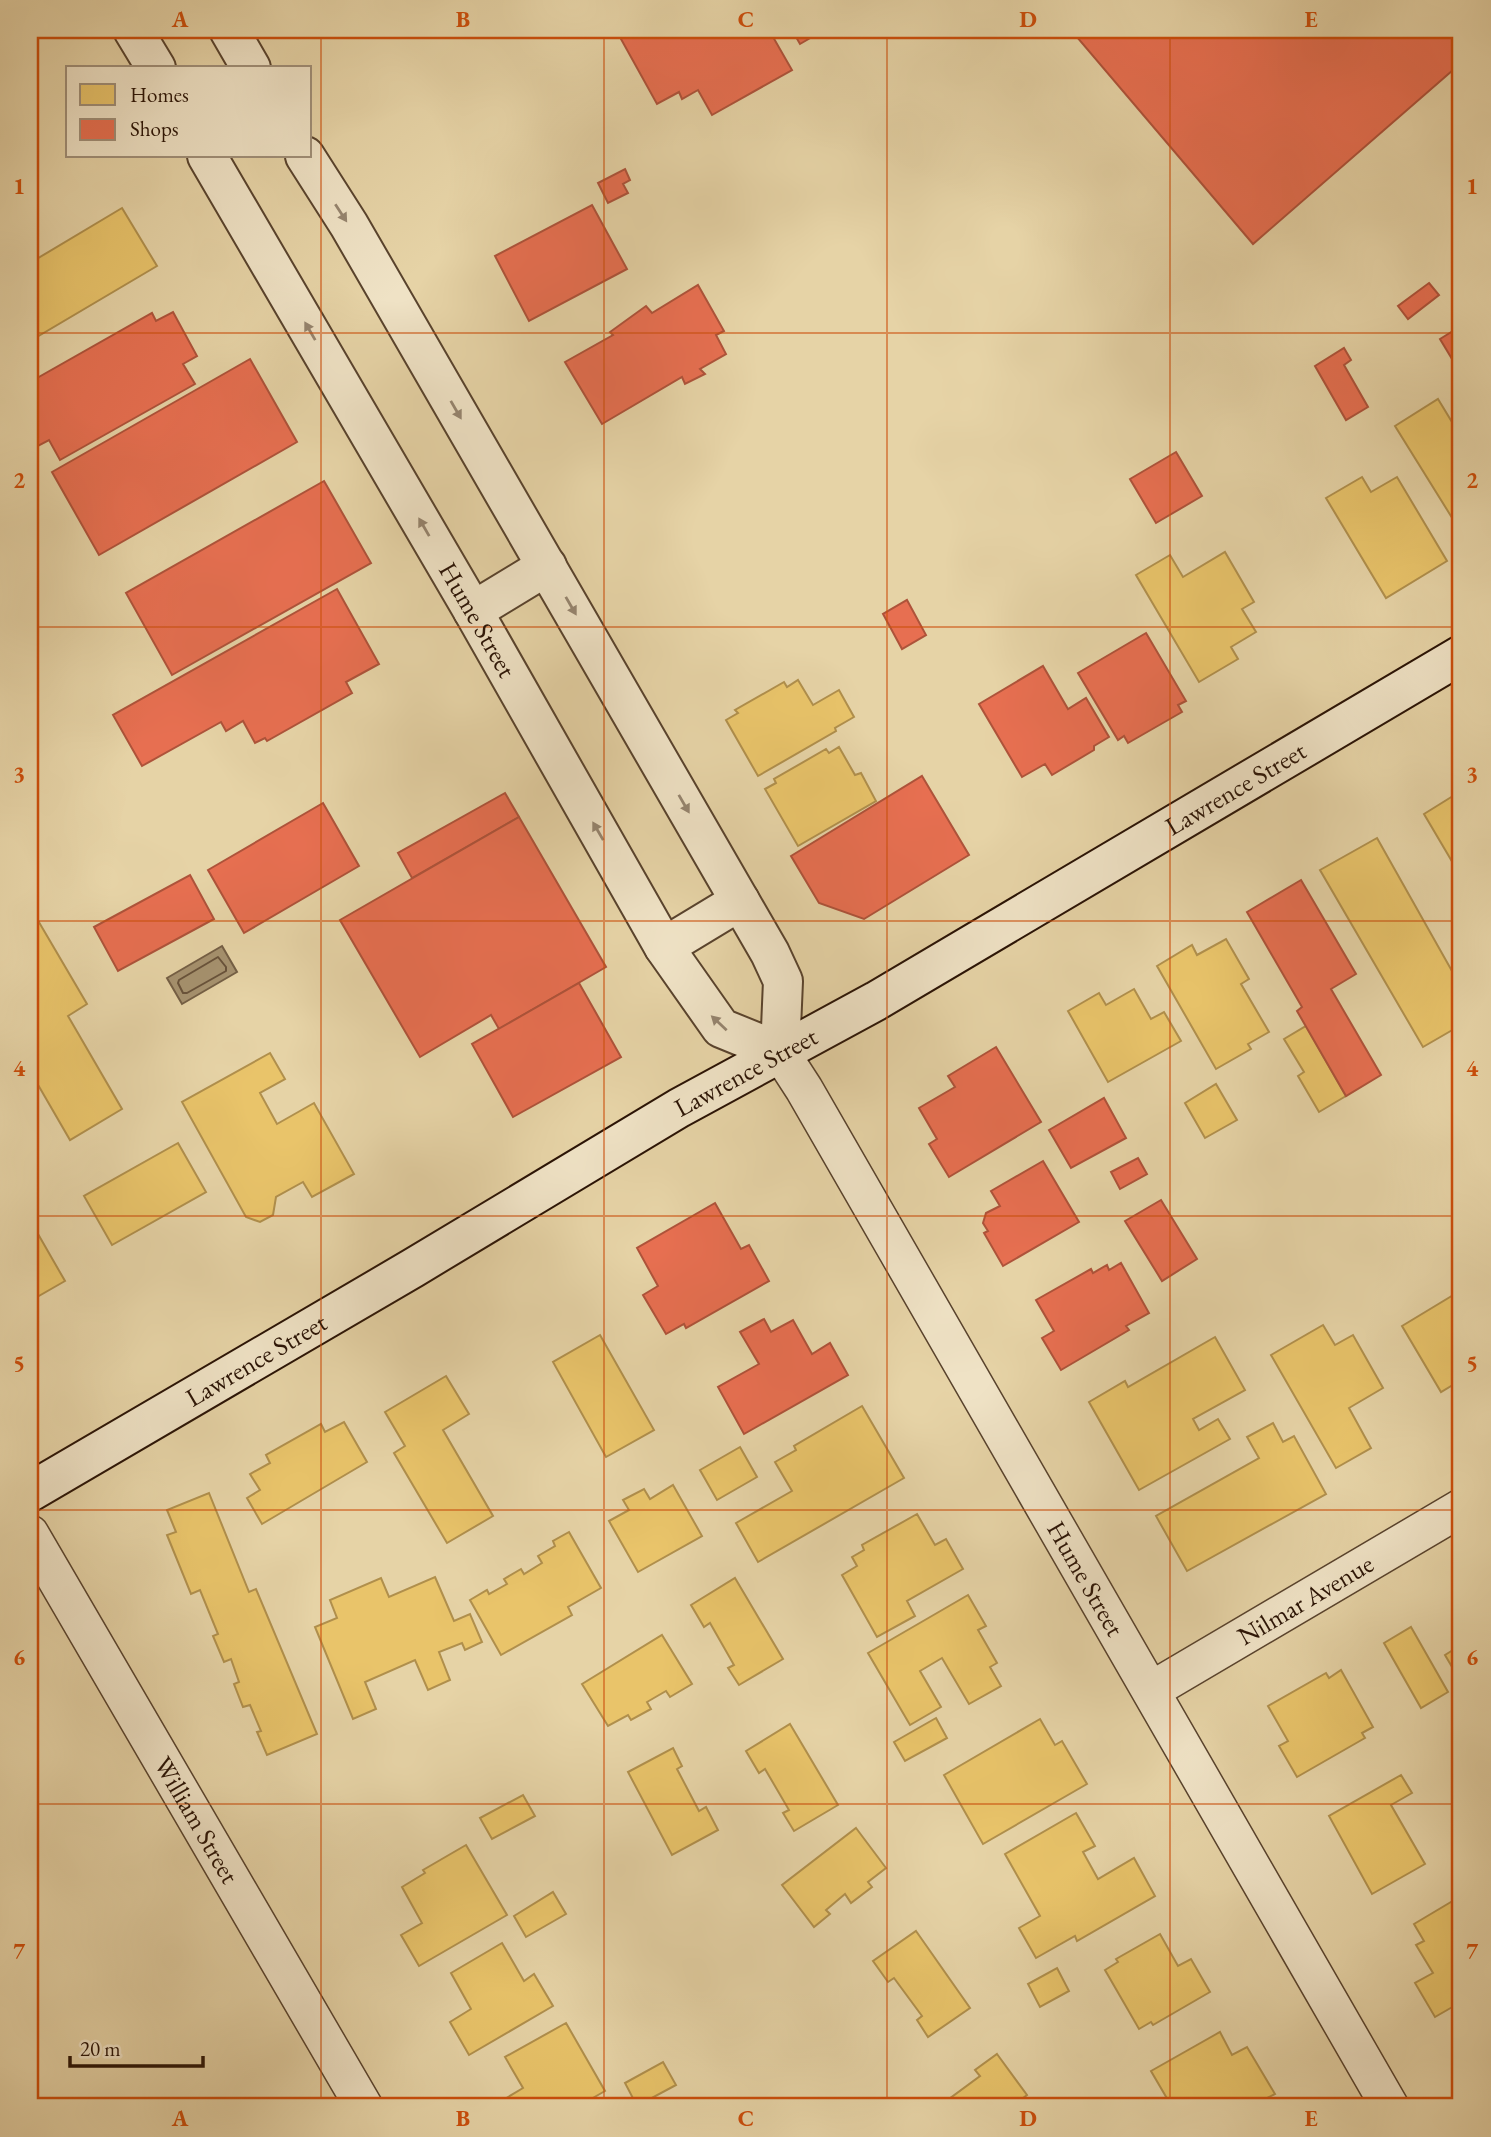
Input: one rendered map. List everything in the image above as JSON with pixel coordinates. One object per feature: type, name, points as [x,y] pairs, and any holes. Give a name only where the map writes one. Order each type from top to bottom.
[{"type":"street","points":[[133,30],[155,66]]},
{"type":"street","points":[[229,30],[250,66]]},
{"type":"street","name":"Hume Street","points":[[209,158],[473,611],[664,947],[720,1028],[780,1052],[804,1089],[1390,2107]]},
{"type":"street","points":[[306,158],[349,225],[547,566],[740,901],[783,981],[780,1052]]},
{"type":"street","points":[[473,611],[547,566]]},
{"type":"street","name":"Lawrence Street","points":[[30,1492],[402,1275],[679,1108],[876,1001],[1461,655]]},
{"type":"street","points":[[664,947],[740,901]]},
{"type":"street","name":"Nilmar Avenue","points":[[1152,1690],[1461,1508]]},
{"type":"street","name":"William Street","points":[[30,1534],[364,2107]]},
{"type":"water","points":[[222,946],[237,972],[182,1004],[167,978]]},
{"type":"building: Homes","points":[[122,208],[157,266],[30,341],[30,263]]},
{"type":"building: Homes","points":[[1438,399],[1452,422],[1461,416],[1459,529],[1395,426]]},
{"type":"building: Homes","points":[[1362,477],[1371,492],[1397,477],[1447,561],[1386,598],[1326,498]]},
{"type":"building: Homes","points":[[1225,552],[1254,602],[1242,609],[1256,632],[1231,647],[1238,659],[1199,682],[1136,575],[1170,555],[1183,577]]},
{"type":"building: Homes","points":[[798,680],[813,705],[839,690],[854,717],[835,728],[836,731],[758,776],[726,720],[738,713],[735,710],[784,682],[787,687]]},
{"type":"building: Homes","points":[[839,747],[855,775],[861,773],[876,801],[798,846],[765,789],[776,783],[774,779],[826,749],[829,753]]},
{"type":"building: Homes","points":[[1461,791],[1461,875],[1460,875],[1424,814]]},
{"type":"building: Homes","points":[[1377,838],[1461,987],[1461,1025],[1423,1047],[1320,870]]},
{"type":"building: Homes","points":[[33,912],[87,1004],[68,1016],[122,1109],[70,1140],[30,1071],[30,1036],[37,1031],[30,1018],[30,914]]},
{"type":"building: Homes","points":[[1226,939],[1249,979],[1241,984],[1269,1032],[1248,1044],[1251,1049],[1216,1069],[1157,966],[1192,945],[1197,955]]},
{"type":"building: Homes","points":[[1134,989],[1151,1019],[1164,1012],[1181,1041],[1108,1082],[1068,1011],[1099,993],[1106,1005]]},
{"type":"building: Homes","points":[[1306,1026],[1346,1096],[1319,1112],[1298,1076],[1304,1072],[1284,1039]]},
{"type":"building: Homes","points":[[270,1053],[285,1079],[260,1093],[277,1124],[314,1103],[354,1174],[312,1197],[303,1182],[276,1197],[273,1215],[260,1222],[246,1217],[182,1102]]},
{"type":"building: Homes","points":[[1216,1084],[1237,1120],[1205,1138],[1185,1103]]},
{"type":"building: Homes","points":[[178,1143],[206,1192],[112,1245],[84,1196]]},
{"type":"building: Homes","points":[[30,1220],[65,1281],[30,1301]]},
{"type":"building: Homes","points":[[1460,1291],[1461,1380],[1441,1392],[1402,1326]]},
{"type":"building: Homes","points":[[1323,1325],[1335,1345],[1353,1335],[1383,1388],[1349,1408],[1371,1448],[1336,1468],[1271,1355]]},
{"type":"building: Homes","points":[[600,1335],[654,1430],[606,1457],[553,1362]]},
{"type":"building: Homes","points":[[1215,1337],[1245,1390],[1193,1419],[1199,1430],[1218,1419],[1230,1439],[1139,1490],[1089,1402],[1125,1381],[1128,1387]]},
{"type":"building: Homes","points":[[446,1376],[469,1414],[443,1430],[493,1516],[447,1543],[394,1453],[405,1446],[385,1412]]},
{"type":"building: Homes","points":[[862,1406],[904,1478],[758,1562],[736,1523],[792,1491],[775,1462],[796,1450],[794,1446]]},
{"type":"building: Homes","points":[[344,1422],[367,1462],[262,1524],[247,1498],[260,1490],[250,1474],[270,1463],[266,1455],[321,1424],[325,1432]]},
{"type":"building: Homes","points":[[1273,1423],[1283,1442],[1294,1436],[1326,1494],[1187,1571],[1156,1516],[1259,1458],[1247,1437]]},
{"type":"building: Homes","points":[[740,1447],[757,1477],[717,1500],[700,1470]]},
{"type":"building: Homes","points":[[673,1485],[702,1536],[638,1572],[609,1521],[629,1510],[623,1500],[644,1489],[650,1499]]},
{"type":"building: Homes","points":[[209,1493],[249,1592],[256,1589],[317,1734],[267,1755],[250,1705],[243,1707],[234,1684],[239,1682],[231,1659],[224,1662],[213,1636],[218,1634],[200,1590],[191,1594],[167,1535],[176,1532],[167,1510]]},
{"type":"building: Homes","points":[[917,1514],[935,1545],[946,1539],[963,1569],[907,1601],[915,1616],[877,1637],[842,1575],[857,1566],[852,1557],[864,1550],[862,1545]]},
{"type":"building: Homes","points":[[569,1532],[601,1588],[568,1607],[572,1615],[501,1655],[470,1600],[487,1590],[489,1594],[507,1584],[504,1579],[521,1569],[524,1574],[542,1563],[538,1556],[555,1546],[553,1541]]},
{"type":"building: Homes","points":[[435,1577],[454,1621],[470,1614],[482,1642],[465,1650],[462,1643],[439,1652],[450,1680],[428,1690],[415,1660],[365,1682],[376,1709],[353,1719],[315,1627],[337,1618],[330,1600],[381,1578],[389,1597]]},
{"type":"building: Homes","points":[[735,1578],[783,1659],[739,1685],[728,1668],[734,1665],[710,1623],[704,1627],[691,1605]]},
{"type":"building: Homes","points":[[968,1595],[986,1626],[978,1630],[997,1663],[990,1667],[1001,1686],[969,1704],[942,1658],[920,1671],[941,1707],[910,1725],[868,1653]]},
{"type":"building: Homes","points":[[1411,1627],[1448,1692],[1421,1708],[1384,1643]]},
{"type":"building: Homes","points":[[662,1635],[692,1684],[670,1697],[666,1691],[647,1702],[651,1709],[631,1720],[628,1715],[608,1726],[582,1684]]},
{"type":"building: Homes","points":[[1461,1645],[1461,1682],[1445,1655]]},
{"type":"building: Homes","points":[[1341,1670],[1373,1727],[1362,1733],[1365,1738],[1297,1777],[1279,1746],[1288,1741],[1268,1706],[1326,1673],[1329,1678]]},
{"type":"building: Homes","points":[[936,1718],[947,1738],[905,1761],[894,1742]]},
{"type":"building: Homes","points":[[1040,1719],[1055,1745],[1062,1741],[1087,1784],[983,1844],[944,1775]]},
{"type":"building: Homes","points":[[790,1724],[838,1805],[794,1831],[783,1813],[789,1810],[765,1769],[759,1773],[746,1751]]},
{"type":"building: Homes","points":[[673,1748],[682,1766],[677,1769],[699,1811],[706,1807],[718,1830],[672,1855],[628,1772]]},
{"type":"building: Homes","points":[[1401,1775],[1412,1793],[1391,1805],[1425,1864],[1372,1894],[1329,1816]]},
{"type":"building: Homes","points":[[523,1795],[535,1816],[492,1839],[480,1818]]},
{"type":"building: Homes","points":[[1076,1813],[1095,1846],[1083,1852],[1098,1879],[1134,1858],[1155,1896],[1077,1941],[1075,1936],[1036,1958],[1019,1928],[1040,1916],[1005,1854]]},
{"type":"building: Homes","points":[[856,1828],[886,1868],[868,1882],[872,1887],[851,1903],[845,1894],[826,1910],[830,1914],[814,1927],[782,1885]]},
{"type":"building: Homes","points":[[466,1845],[507,1915],[419,1966],[401,1935],[422,1923],[402,1887],[425,1873],[423,1870]]},
{"type":"building: Homes","points":[[553,1892],[566,1914],[526,1937],[514,1916]]},
{"type":"building: Homes","points":[[1456,1899],[1461,1905],[1461,2002],[1435,2017],[1415,1983],[1433,1973],[1416,1945],[1424,1941],[1414,1924]]},
{"type":"building: Homes","points":[[916,1931],[970,2008],[928,2037],[917,2020],[922,2016],[894,1978],[888,1982],[873,1961]]},
{"type":"building: Homes","points":[[1160,1934],[1178,1966],[1191,1959],[1210,1992],[1153,2025],[1151,2022],[1139,2029],[1105,1970],[1118,1962],[1116,1959]]},
{"type":"building: Homes","points":[[502,1943],[524,1981],[534,1974],[553,2006],[469,2055],[450,2022],[471,2009],[451,1973]]},
{"type":"building: Homes","points":[[1057,1968],[1069,1991],[1040,2007],[1028,1984]]},
{"type":"building: Homes","points":[[566,2023],[605,2091],[577,2107],[501,2107],[498,2103],[523,2088],[505,2057]]},
{"type":"building: Homes","points":[[1220,2032],[1232,2055],[1247,2047],[1275,2094],[1261,2101],[1264,2106],[1262,2107],[1172,2107],[1151,2071]]},
{"type":"building: Homes","points":[[997,2054],[1027,2095],[1011,2107],[927,2107],[938,2099],[942,2104],[980,2076],[975,2070]]},
{"type":"building: Homes","points":[[663,2062],[676,2085],[637,2106],[625,2083]]},
{"type":"building: Shops","points":[[616,30],[769,30],[792,70],[712,115],[698,90],[682,99],[679,92],[657,104]]},
{"type":"building: Shops","points":[[792,30],[824,30],[800,44]]},
{"type":"building: Shops","points":[[1084,30],[1461,30],[1461,63],[1253,244],[1076,36]]},
{"type":"building: Shops","points":[[625,169],[630,180],[623,184],[628,193],[608,203],[598,183]]},
{"type":"building: Shops","points":[[592,205],[627,269],[529,321],[495,256]]},
{"type":"building: Shops","points":[[1429,283],[1439,295],[1408,319],[1398,306]]},
{"type":"building: Shops","points":[[698,285],[724,331],[716,335],[726,354],[700,369],[705,374],[685,384],[682,377],[602,424],[565,362],[613,335],[610,332],[646,306],[652,313]]},
{"type":"building: Shops","points":[[173,312],[197,356],[183,364],[195,384],[60,460],[49,440],[36,447],[30,435],[30,382],[152,313],[156,321]]},
{"type":"building: Shops","points":[[1461,326],[1461,374],[1440,339]]},
{"type":"building: Shops","points":[[1344,348],[1351,360],[1344,365],[1368,407],[1346,420],[1315,366]]},
{"type":"building: Shops","points":[[250,359],[297,442],[99,555],[52,472]]},
{"type":"building: Shops","points":[[1176,452],[1202,496],[1156,523],[1130,479]]},
{"type":"building: Shops","points":[[324,481],[371,563],[172,675],[126,593]]},
{"type":"building: Shops","points":[[337,589],[379,664],[346,682],[352,693],[267,741],[265,738],[255,743],[243,721],[226,731],[221,722],[142,766],[113,715]]},
{"type":"building: Shops","points":[[907,600],[926,635],[902,649],[883,614]]},
{"type":"building: Shops","points":[[1146,633],[1186,701],[1178,705],[1182,712],[1128,743],[1124,736],[1118,740],[1078,673]]},
{"type":"building: Shops","points":[[1043,666],[1068,709],[1086,698],[1109,737],[1094,746],[1094,750],[1052,775],[1045,764],[1022,777],[979,704]]},
{"type":"building: Shops","points":[[922,776],[969,855],[864,919],[819,903],[791,856]]},
{"type":"building: Shops","points":[[505,793],[519,817],[412,878],[398,853]]},
{"type":"building: Shops","points":[[323,803],[359,866],[244,933],[208,870]]},
{"type":"building: Shops","points":[[519,817],[606,967],[499,1029],[491,1015],[420,1057],[340,920]]},
{"type":"building: Shops","points":[[190,875],[214,919],[118,971],[94,927]]},
{"type":"building: Shops","points":[[1301,880],[1356,974],[1331,989],[1381,1075],[1346,1096],[1297,1011],[1302,1007],[1247,912]]},
{"type":"building: Shops","points":[[579,983],[621,1057],[513,1117],[472,1044]]},
{"type":"building: Shops","points":[[996,1047],[1041,1122],[949,1177],[929,1144],[937,1139],[919,1108],[955,1087],[948,1076]]},
{"type":"building: Shops","points":[[1104,1098],[1126,1138],[1071,1168],[1049,1130]]},
{"type":"building: Shops","points":[[1138,1158],[1147,1174],[1120,1189],[1111,1172]]},
{"type":"building: Shops","points":[[1043,1161],[1079,1222],[1003,1266],[984,1233],[988,1231],[983,1223],[986,1213],[1000,1206],[991,1191]]},
{"type":"building: Shops","points":[[1161,1200],[1197,1259],[1162,1281],[1125,1221]]},
{"type":"building: Shops","points":[[715,1203],[741,1249],[749,1245],[769,1281],[686,1328],[684,1324],[666,1334],[643,1295],[658,1286],[637,1248]]},
{"type":"building: Shops","points":[[1121,1263],[1149,1313],[1126,1326],[1129,1330],[1061,1370],[1042,1338],[1054,1331],[1036,1300],[1091,1269],[1093,1273],[1107,1265],[1109,1270]]},
{"type":"building: Shops","points":[[764,1319],[771,1332],[793,1320],[812,1354],[830,1343],[848,1375],[744,1434],[718,1387],[759,1364],[740,1332]]}]
